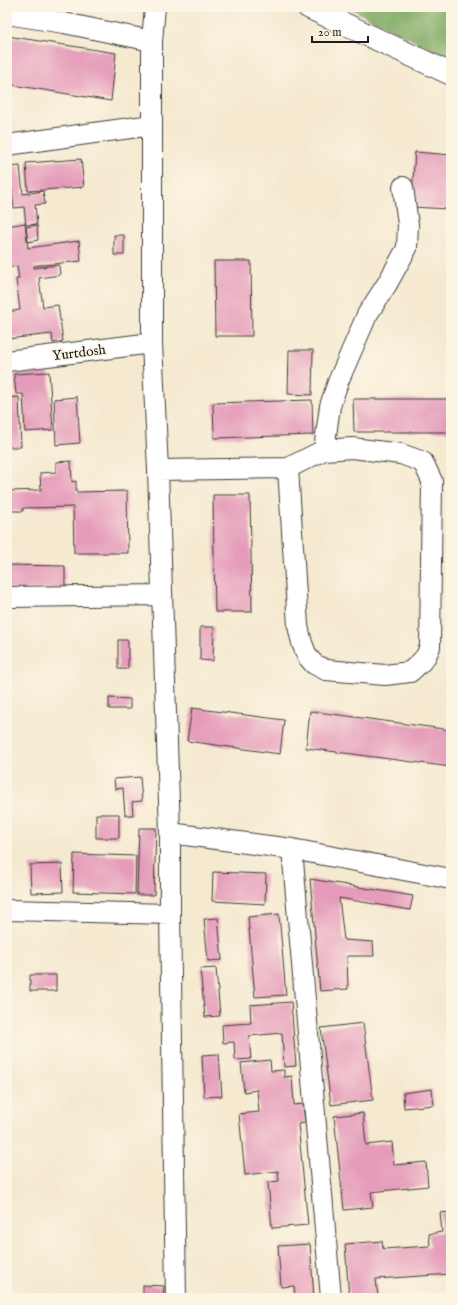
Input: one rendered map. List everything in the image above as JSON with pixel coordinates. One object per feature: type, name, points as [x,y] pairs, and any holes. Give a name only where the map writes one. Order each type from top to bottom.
[{"type":"highway","points":[[308,7],[451,74]]},
{"type":"street","points":[[155,7],[152,40],[152,343],[158,470],[170,833],[176,1298]]},
{"type":"street","points":[[7,14],[64,23],[152,40]]},
{"type":"street","points":[[7,145],[152,125]]},
{"type":"street","points":[[324,450],[330,406],[338,382],[368,315],[407,248],[408,224],[403,187]]},
{"type":"street","name":"Yurtdosh","points":[[7,361],[152,343]]},
{"type":"street","points":[[158,470],[288,468],[324,450],[352,448],[401,454],[423,462],[432,481],[430,648],[426,656],[410,672],[385,675],[326,670],[314,664],[307,656],[298,626],[288,468]]},
{"type":"street","points":[[7,598],[162,595]]},
{"type":"street","points":[[170,833],[292,849],[451,879]]},
{"type":"street","points":[[292,849],[331,1298]]},
{"type":"street","points":[[7,910],[170,914]]},
{"type":"green space","points":[[348,7],[447,7],[451,14],[451,59]]},
{"type":"building","points":[[7,36],[116,53],[111,101],[7,84]]},
{"type":"building","points":[[415,152],[451,155],[449,209],[411,207]]},
{"type":"building","points":[[81,159],[84,187],[28,191],[26,163]]},
{"type":"building","points":[[20,166],[23,194],[43,191],[45,204],[35,205],[37,224],[26,225],[24,207],[14,208],[9,167]]},
{"type":"building","points":[[25,223],[28,248],[79,241],[81,261],[34,266],[34,268],[59,265],[60,275],[39,278],[43,307],[58,305],[63,341],[53,343],[52,334],[7,339],[7,312],[20,310],[16,279],[19,279],[17,266],[7,268],[7,226]]},
{"type":"building","points":[[37,225],[38,240],[28,242],[26,227]]},
{"type":"building","points":[[114,235],[124,235],[124,255],[114,255]]},
{"type":"building","points":[[214,261],[251,261],[252,336],[215,336]]},
{"type":"building","points":[[289,350],[313,350],[312,395],[288,394]]},
{"type":"building","points":[[49,372],[53,430],[25,432],[23,394],[16,394],[14,374]]},
{"type":"building","points":[[19,397],[21,447],[7,447],[7,398]]},
{"type":"building","points":[[77,397],[80,443],[56,445],[54,399]]},
{"type":"building","points":[[353,399],[451,399],[451,432],[354,432]]},
{"type":"building","points":[[312,400],[313,435],[214,438],[213,403]]},
{"type":"building","points":[[71,461],[72,482],[76,481],[76,492],[127,491],[128,553],[74,553],[73,507],[23,508],[23,511],[7,511],[7,495],[10,495],[10,491],[41,490],[40,473],[56,472],[56,462]]},
{"type":"building","points":[[213,495],[250,495],[252,612],[215,612]]},
{"type":"building","points":[[7,565],[65,566],[65,589],[7,589]]},
{"type":"building","points":[[200,627],[214,627],[213,661],[200,660]]},
{"type":"building","points":[[118,640],[128,640],[128,669],[118,669]]},
{"type":"building","points":[[109,698],[130,699],[130,709],[109,709]]},
{"type":"building","points":[[192,708],[284,720],[280,754],[187,741]]},
{"type":"building","points":[[310,711],[451,730],[451,767],[306,748]]},
{"type":"building","points":[[140,777],[142,801],[132,802],[133,815],[125,815],[123,788],[115,789],[114,779]]},
{"type":"building","points":[[96,814],[119,814],[119,838],[96,838]]},
{"type":"building","points":[[139,828],[156,828],[154,895],[137,895]]},
{"type":"building","points":[[74,854],[136,856],[135,894],[73,892]]},
{"type":"building","points":[[62,864],[63,892],[31,893],[30,865]]},
{"type":"building","points":[[213,872],[266,874],[265,904],[212,901]]},
{"type":"building","points":[[310,879],[413,896],[410,910],[339,898],[344,940],[373,942],[374,956],[347,956],[348,989],[320,991]]},
{"type":"building","points":[[279,914],[286,995],[255,997],[248,917]]},
{"type":"building","points":[[218,918],[222,960],[208,961],[204,919]]},
{"type":"building","points":[[216,968],[220,1016],[205,1017],[200,969]]},
{"type":"building","points":[[30,975],[56,975],[56,991],[30,991]]},
{"type":"building","points":[[291,1002],[296,1066],[284,1067],[282,1033],[249,1036],[251,1059],[235,1060],[234,1042],[223,1043],[222,1025],[251,1023],[250,1005]]},
{"type":"building","points":[[363,1023],[373,1100],[331,1105],[321,1028]]},
{"type":"building","points":[[219,1054],[222,1096],[204,1097],[202,1055]]},
{"type":"building","points":[[270,1060],[271,1071],[284,1070],[284,1077],[292,1076],[294,1105],[303,1104],[305,1123],[298,1124],[308,1225],[272,1228],[268,1182],[279,1181],[278,1171],[245,1175],[239,1114],[259,1112],[257,1090],[244,1092],[241,1063]]},
{"type":"building","points":[[432,1089],[434,1105],[404,1108],[403,1093]]},
{"type":"building","points":[[363,1113],[366,1145],[392,1142],[394,1165],[426,1162],[428,1186],[371,1192],[373,1207],[344,1210],[334,1116]]},
{"type":"building","points":[[451,1212],[451,1274],[376,1279],[378,1298],[349,1298],[345,1244],[382,1241],[383,1249],[430,1246],[429,1234],[442,1232],[440,1213]]},
{"type":"building","points":[[310,1244],[314,1298],[295,1298],[294,1286],[281,1287],[278,1246]]},
{"type":"building","points":[[143,1285],[164,1286],[163,1298],[143,1298]]}]
